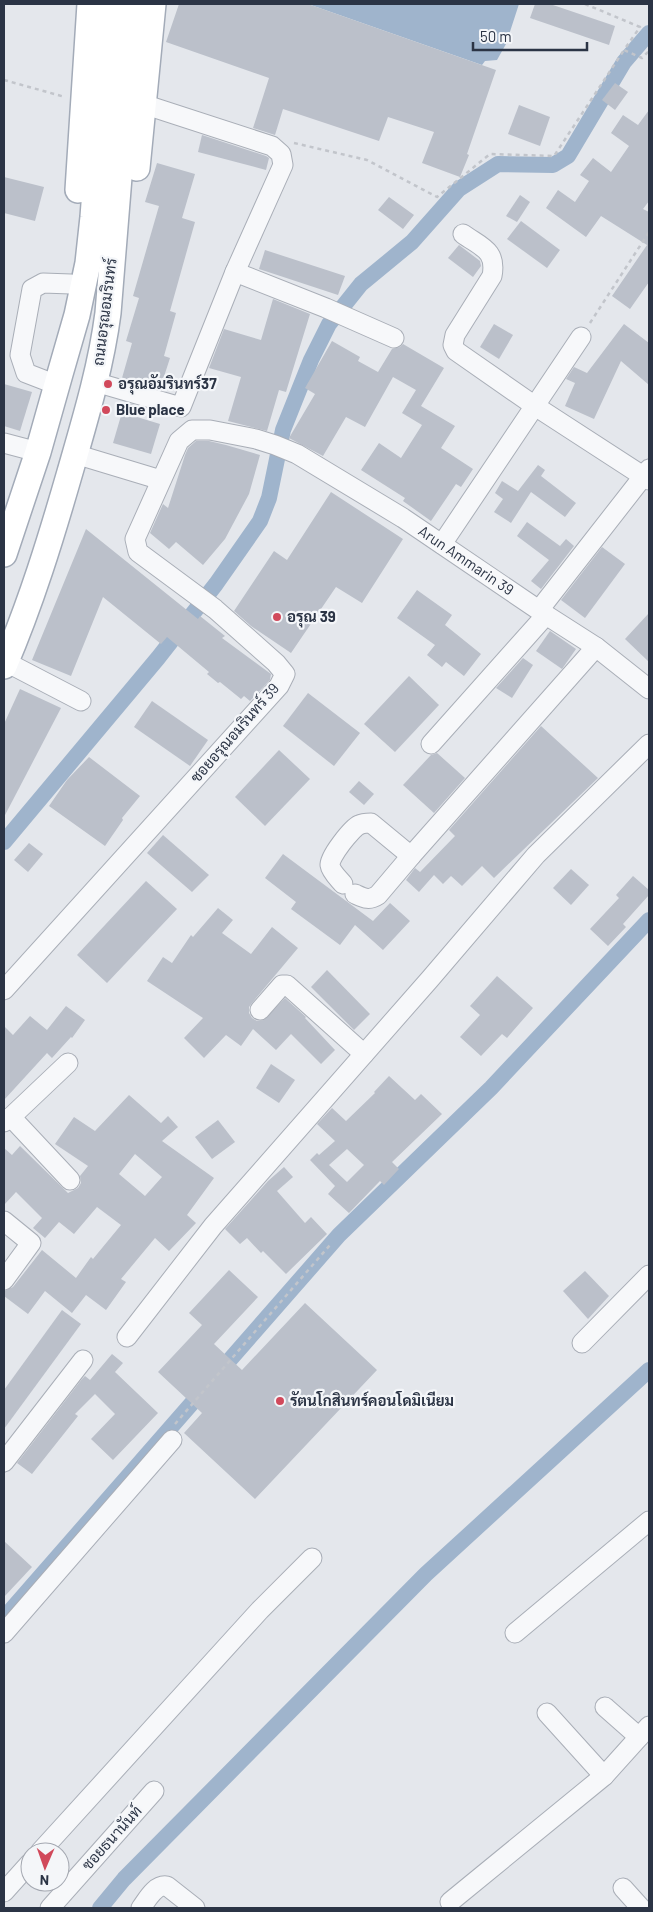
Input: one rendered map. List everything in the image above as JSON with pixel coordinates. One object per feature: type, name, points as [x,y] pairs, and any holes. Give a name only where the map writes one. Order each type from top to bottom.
[{"type":"main road","points":[[58,380],[71,284],[90,4]]},
{"type":"main road","name":"ถนนอรุณอมรินทร์","points":[[5,664],[33,592],[75,454],[104,348],[108,313],[116,80],[109,4]]},
{"type":"main road","name":"ถนนอรุณอมรินทร์","points":[[4,554],[38,452],[77,315],[88,263],[93,217],[116,80],[132,4]]},
{"type":"main road","points":[[104,348],[122,286],[126,260],[144,104],[153,4]]},
{"type":"street","points":[[95,382],[181,407],[235,272],[282,166],[282,154],[272,146],[144,104]]},
{"type":"street","points":[[431,744],[542,613],[647,475],[535,406],[456,351],[453,345],[455,336],[492,276],[494,264],[491,254],[463,234]]},
{"type":"street","points":[[235,272],[348,317],[394,338]]},
{"type":"street","points":[[58,380],[26,373],[20,355],[32,288],[44,283],[71,284]]},
{"type":"street","points":[[442,544],[580,337]]},
{"type":"street","name":"Arun Ammarin 39","points":[[161,480],[179,441],[192,430],[210,430],[275,444],[297,454],[403,518],[542,613],[596,647],[649,689]]},
{"type":"street","points":[[4,443],[38,452]]},
{"type":"street","points":[[75,454],[161,480]]},
{"type":"street","name":"ซอยอรุณอมรินทร์ 39","points":[[4,990],[279,686],[284,674],[276,663],[215,610],[138,552],[135,539],[161,480]]},
{"type":"street","points":[[411,856],[371,823],[364,823],[357,826],[332,855],[329,863],[331,870],[349,889],[366,899],[373,899],[378,895],[596,647]]},
{"type":"street","points":[[5,664],[81,701]]},
{"type":"street","points":[[127,1337],[213,1226],[536,855],[649,744]]},
{"type":"street","points":[[260,1010],[282,985],[287,986],[364,1054]]},
{"type":"street","points":[[68,1063],[7,1119],[70,1180]]},
{"type":"street","points":[[4,1221],[31,1243],[4,1280]]},
{"type":"street","points":[[582,1343],[649,1275]]},
{"type":"street","points":[[4,1462],[83,1360]]},
{"type":"street","points":[[4,1633],[172,1440]]},
{"type":"street","points":[[515,1633],[649,1522]]},
{"type":"street","points":[[49,1842],[260,1610],[312,1558]]},
{"type":"street","points":[[450,1902],[604,1776],[644,1732],[605,1707]]},
{"type":"street","points":[[547,1713],[604,1776]]},
{"type":"street","name":"ซอยธนานันท์","points":[[50,1908],[154,1790]]},
{"type":"street","points":[[4,1892],[20,1874]]},
{"type":"street","points":[[141,1908],[161,1885],[166,1886],[195,1908]]},
{"type":"street","points":[[623,1888],[641,1908]]},
{"type":"path","points":[[282,154],[294,143],[366,160],[437,197],[490,154],[554,156],[640,27],[585,4]]},
{"type":"path","points":[[625,50],[642,58],[649,51]]},
{"type":"path","points":[[4,80],[83,102]]},
{"type":"path","points":[[580,337],[649,232]]},
{"type":"water","points":[[308,4],[519,4],[506,44],[497,60],[485,61],[482,65]]},
{"type":"building","points":[[179,4],[308,4],[496,70],[467,154],[469,155],[460,177],[422,163],[434,132],[388,117],[379,141],[283,109],[275,135],[253,128],[269,78],[166,42]]},
{"type":"building","points":[[535,4],[550,4],[615,26],[609,45],[530,18]]},
{"type":"building","points":[[615,83],[628,92],[615,110],[602,100]]},
{"type":"building","points":[[519,105],[550,117],[540,146],[508,134]]},
{"type":"building","points":[[649,110],[649,201],[643,209],[649,212],[649,282],[630,309],[612,296],[647,245],[601,216],[586,237],[546,208],[558,190],[575,202],[589,181],[580,175],[593,158],[611,172],[629,146],[611,133],[623,115],[638,125]]},
{"type":"building","points":[[202,135],[266,156],[269,158],[266,170],[198,152]]},
{"type":"building","points":[[157,163],[195,174],[182,218],[195,222],[170,311],[176,313],[164,356],[170,358],[160,389],[122,378],[132,343],[126,341],[139,298],[133,296],[159,206],[145,202]]},
{"type":"building","points":[[4,177],[44,187],[35,221],[4,213]]},
{"type":"building","points":[[520,195],[530,202],[517,222],[506,216]]},
{"type":"building","points":[[389,197],[414,215],[403,229],[378,210]]},
{"type":"building","points":[[521,221],[560,250],[547,268],[507,239]]},
{"type":"building","points":[[459,245],[480,261],[481,266],[473,277],[448,258]]},
{"type":"building","points":[[265,250],[345,276],[338,295],[259,269]]},
{"type":"building","points":[[273,299],[310,314],[286,392],[279,390],[267,431],[228,421],[241,377],[209,368],[224,329],[261,340]]},
{"type":"building","points":[[494,324],[513,335],[499,359],[480,347]]},
{"type":"building","points":[[624,324],[649,343],[649,385],[621,361],[594,419],[565,406],[575,383],[566,379],[574,367],[587,373]]},
{"type":"building","points":[[332,341],[360,357],[358,361],[378,372],[392,349],[403,344],[444,368],[421,406],[455,426],[441,448],[473,469],[461,487],[456,484],[431,521],[403,501],[405,498],[361,470],[379,443],[401,458],[422,425],[402,413],[416,390],[393,377],[365,427],[346,417],[323,456],[289,438],[315,394],[305,388]]},
{"type":"building","points":[[4,384],[32,392],[20,431],[4,426]]},
{"type":"building","points":[[125,402],[140,407],[137,417],[160,424],[151,454],[113,443]]},
{"type":"building","points":[[196,441],[209,441],[260,455],[249,494],[225,539],[203,565],[176,542],[169,549],[150,533],[163,504],[168,508],[185,455],[188,448]]},
{"type":"building","points":[[538,465],[545,470],[541,476],[576,503],[565,517],[531,492],[511,523],[494,512],[503,499],[495,493],[502,481],[518,491]]},
{"type":"building","points":[[331,492],[403,539],[362,603],[336,587],[291,653],[251,626],[234,611],[274,551],[287,560]]},
{"type":"building","points":[[527,522],[560,546],[566,539],[574,546],[541,589],[531,581],[549,560],[517,536]]},
{"type":"building","points":[[86,529],[198,619],[200,616],[225,636],[222,638],[271,674],[270,680],[250,701],[244,696],[241,699],[207,674],[209,672],[167,637],[161,644],[103,597],[71,676],[32,660]]},
{"type":"building","points":[[602,547],[625,564],[585,618],[561,600]]},
{"type":"building","points":[[417,590],[452,615],[445,625],[481,654],[464,676],[446,662],[442,667],[427,655],[435,645],[397,618]]},
{"type":"building","points":[[649,613],[649,662],[625,639]]},
{"type":"building","points":[[550,631],[576,649],[562,669],[536,651]]},
{"type":"building","points":[[523,658],[533,665],[512,698],[496,688]]},
{"type":"building","points":[[409,676],[439,705],[395,752],[364,724]]},
{"type":"building","points":[[20,689],[61,708],[4,817],[4,724]]},
{"type":"building","points":[[308,693],[360,733],[334,766],[283,726]]},
{"type":"building","points":[[152,701],[208,740],[190,766],[134,727]]},
{"type":"building","points":[[541,726],[598,778],[494,878],[482,866],[462,886],[451,876],[443,884],[434,875],[419,892],[406,880],[415,868],[420,872],[455,836],[449,830]]},
{"type":"building","points":[[279,750],[310,779],[265,826],[235,797]]},
{"type":"building","points":[[437,753],[465,778],[434,813],[403,785],[431,755]]},
{"type":"building","points":[[89,757],[140,796],[122,818],[123,820],[105,846],[49,806],[67,780]]},
{"type":"building","points":[[359,781],[374,794],[364,805],[349,792]]},
{"type":"building","points":[[163,835],[209,875],[192,892],[147,853]]},
{"type":"building","points":[[29,843],[43,854],[28,872],[14,860]]},
{"type":"building","points":[[283,854],[373,921],[390,903],[410,921],[383,950],[355,925],[340,945],[291,909],[296,902],[265,878]]},
{"type":"building","points":[[571,869],[589,885],[571,905],[553,888]]},
{"type":"building","points":[[633,876],[649,890],[649,895],[623,924],[626,927],[608,946],[590,929],[619,898],[616,895]]},
{"type":"building","points":[[146,881],[177,909],[107,983],[77,955]]},
{"type":"building","points":[[218,908],[233,920],[222,933],[251,954],[272,927],[298,948],[252,1003],[249,1007],[249,1013],[257,1021],[264,1020],[285,998],[306,1017],[335,1050],[321,1064],[291,1034],[276,1050],[253,1029],[241,1046],[226,1035],[204,1058],[184,1038],[203,1018],[147,981],[163,957],[172,963],[191,935],[193,937]]},
{"type":"building","points":[[327,970],[370,1014],[354,1030],[311,987]]},
{"type":"building","points":[[497,976],[533,1008],[507,1038],[502,1034],[481,1056],[460,1037],[480,1015],[470,1006]]},
{"type":"building","points":[[66,1006],[85,1020],[72,1038],[52,1058],[47,1053],[4,1100],[4,1026],[13,1035],[30,1016],[47,1030]]},
{"type":"building","points":[[271,1064],[295,1080],[279,1103],[256,1088]]},
{"type":"building","points":[[389,1076],[415,1100],[421,1094],[442,1114],[392,1162],[399,1169],[384,1185],[380,1181],[349,1213],[328,1194],[335,1186],[310,1160],[335,1141],[317,1124],[332,1108],[346,1121]],"holes":[[[347,1149],[364,1165],[347,1182],[329,1165]]]},
{"type":"building","points":[[129,1095],[161,1123],[168,1116],[178,1127],[162,1141],[214,1178],[187,1215],[196,1223],[169,1251],[155,1238],[121,1279],[126,1282],[106,1310],[86,1295],[72,1313],[45,1291],[28,1314],[4,1296],[4,1291],[13,1287],[42,1250],[76,1278],[91,1257],[93,1259],[121,1225],[97,1207],[74,1234],[59,1222],[45,1238],[33,1228],[42,1218],[16,1192],[4,1205],[4,1148],[12,1155],[20,1146],[68,1193],[78,1188],[81,1183],[80,1176],[88,1166],[55,1144],[74,1117],[95,1131]],"holes":[[[135,1154],[162,1177],[145,1196],[119,1174]]]},
{"type":"building","points":[[218,1120],[235,1142],[212,1159],[195,1137]]},
{"type":"building","points":[[284,1167],[293,1177],[277,1191],[305,1223],[311,1217],[327,1234],[286,1274],[263,1251],[261,1253],[247,1238],[240,1244],[225,1229],[268,1181]]},
{"type":"building","name":"รัตนโกสินทร์คอนโดมิเนียม","points":[[229,1270],[258,1297],[214,1344],[242,1370],[305,1303],[377,1370],[255,1499],[184,1433],[202,1413],[158,1372],[202,1325],[189,1313]]},
{"type":"building","points":[[585,1271],[609,1296],[588,1319],[563,1291]]},
{"type":"building","points":[[62,1310],[81,1324],[4,1429],[4,1390]]},
{"type":"building","points":[[112,1354],[123,1363],[115,1372],[158,1413],[113,1460],[91,1439],[115,1414],[95,1394],[75,1414],[78,1416],[32,1474],[17,1463],[82,1379],[85,1376],[90,1380]]},
{"type":"building","points":[[4,1541],[32,1567],[4,1597]]},
{"type":"waterway","points":[[4,842],[158,658],[216,584],[260,521],[269,498],[283,430],[311,360],[329,324],[361,284],[412,242],[459,189],[498,164],[553,165],[568,156],[624,62],[649,33]]},
{"type":"waterway","points":[[4,1618],[339,1235],[491,1088],[649,920]]},
{"type":"waterway","points":[[100,1908],[124,1879],[426,1574],[649,1370]]},
{"type":"place","name":"อรุณอัมรินทร์37","points":[[108,384]]},
{"type":"place","name":"Blue place","points":[[106,410]]},
{"type":"place","name":"อรุณ 39","points":[[277,617]]},
{"type":"place","name":"รัตนโกสินทร์คอนโดมิเนียม","points":[[280,1401]]}]
